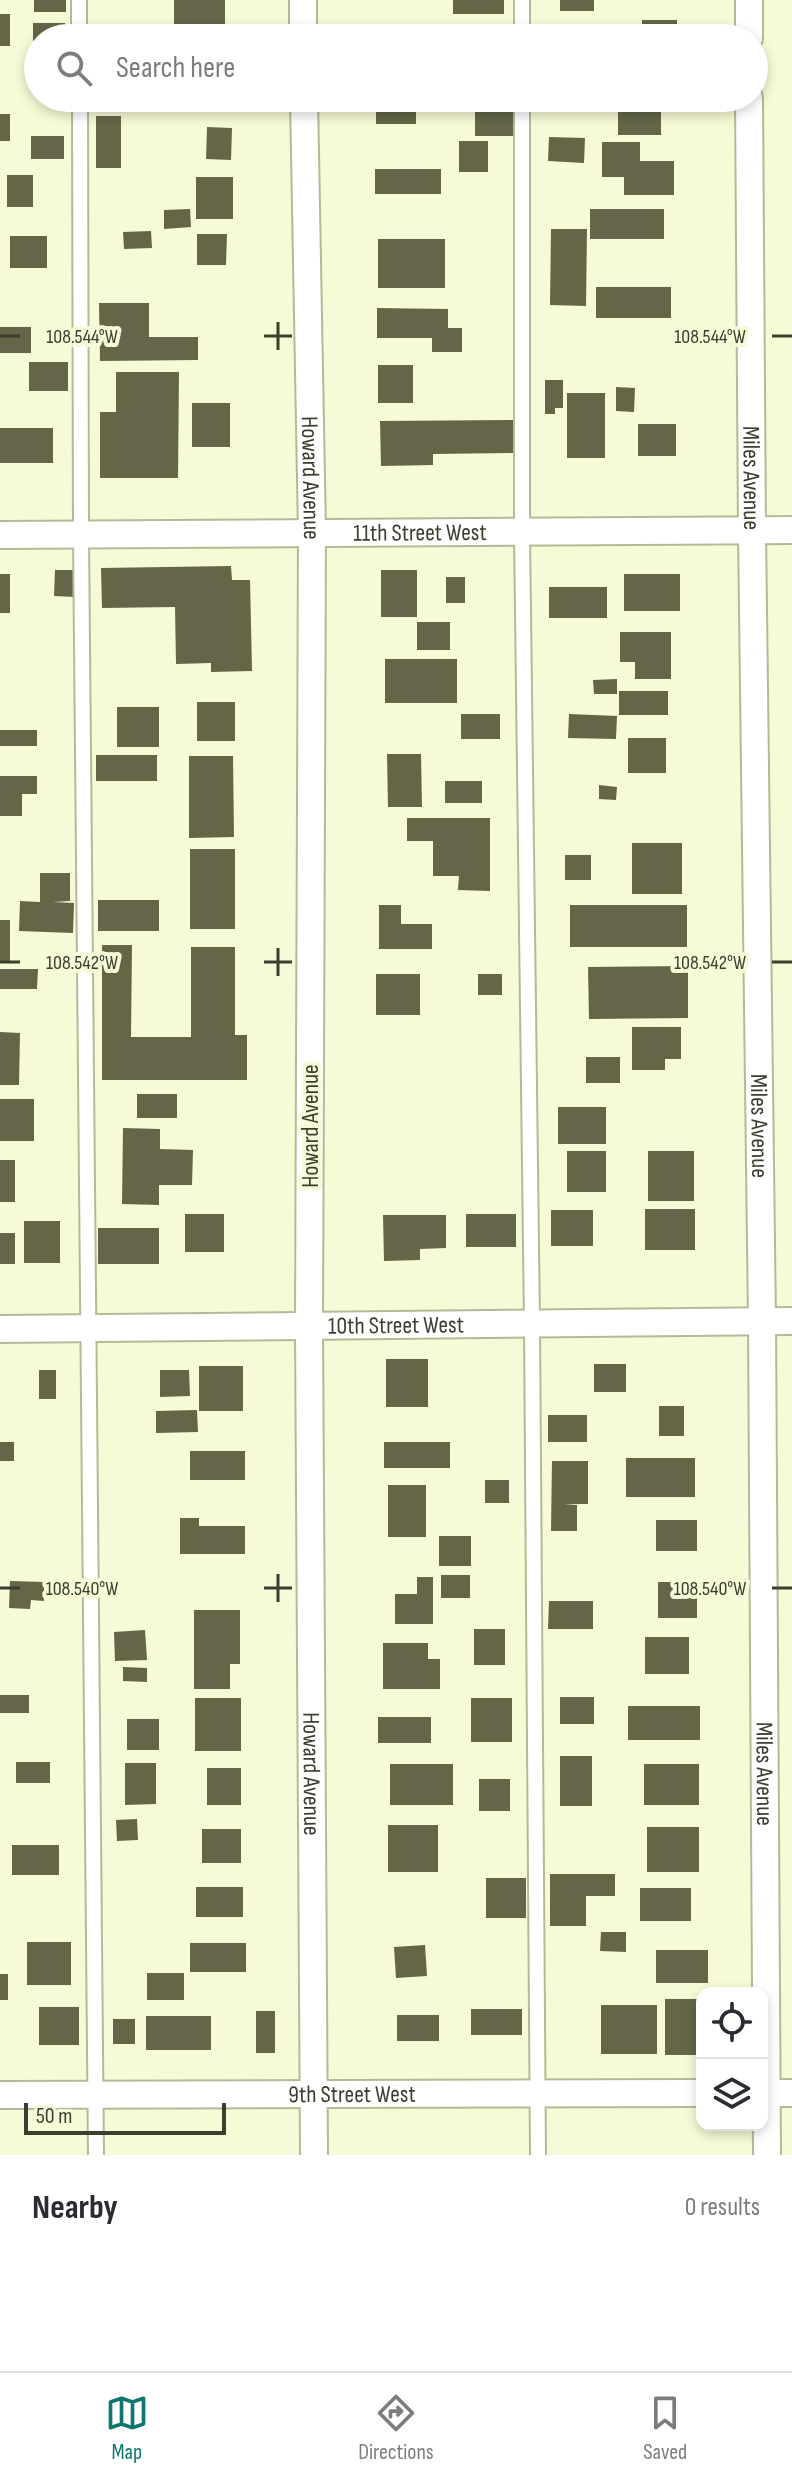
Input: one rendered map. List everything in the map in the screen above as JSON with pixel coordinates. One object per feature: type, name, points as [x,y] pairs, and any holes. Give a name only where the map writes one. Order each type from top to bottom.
[{"type":"street","points":[[303,0],[303,24]]},
{"type":"street","points":[[749,0],[749,24]]},
{"type":"street","name":"Howard Avenue","points":[[304,112],[312,533],[309,1326],[314,2155]]},
{"type":"street","name":"Miles Avenue","points":[[749,112],[773,2093],[767,2155]]},
{"type":"street","name":"11th Street West","points":[[0,535],[792,530]]},
{"type":"street","name":"10th Street West","points":[[0,1329],[792,1321]]},
{"type":"street","name":"9th Street West","points":[[0,2095],[696,2093]]},
{"type":"lane","points":[[79,0],[79,24]]},
{"type":"lane","points":[[522,0],[522,24]]},
{"type":"lane","points":[[80,112],[96,2155]]},
{"type":"lane","points":[[522,112],[522,532],[538,2155]]},
{"type":"building","points":[[34,0],[66,0],[66,12],[34,12]]},
{"type":"building","points":[[174,0],[225,0],[225,24],[174,24]]},
{"type":"building","points":[[453,0],[504,0],[504,14],[453,14]]},
{"type":"building","points":[[560,0],[594,0],[594,11],[560,11]]},
{"type":"building","points":[[0,14],[10,14],[10,46],[0,46]]},
{"type":"building","points":[[642,20],[677,20],[677,24],[642,24]]},
{"type":"building","points":[[376,112],[416,112],[416,124],[376,124]]},
{"type":"building","points":[[475,112],[515,112],[515,136],[475,136]]},
{"type":"building","points":[[618,112],[661,112],[661,135],[618,135]]},
{"type":"building","points":[[0,114],[10,114],[10,141],[0,141]]},
{"type":"building","points":[[96,116],[121,116],[121,168],[96,168]]},
{"type":"building","points":[[207,127],[232,128],[231,160],[206,159]]},
{"type":"building","points":[[31,136],[64,136],[64,159],[31,159]]},
{"type":"building","points":[[549,137],[585,138],[584,163],[548,161]]},
{"type":"building","points":[[459,141],[488,141],[488,172],[459,172]]},
{"type":"building","points":[[602,142],[640,142],[640,161],[674,161],[674,195],[624,195],[624,177],[602,177]]},
{"type":"building","points":[[375,169],[441,169],[441,194],[375,194]]},
{"type":"building","points":[[7,175],[33,175],[33,207],[7,207]]},
{"type":"building","points":[[196,177],[233,177],[233,219],[196,219]]},
{"type":"building","points":[[190,209],[191,227],[164,229],[164,210]]},
{"type":"building","points":[[590,209],[664,209],[664,239],[590,239]]},
{"type":"building","points":[[551,229],[587,229],[586,306],[550,305]]},
{"type":"building","points":[[151,231],[152,248],[124,249],[123,232]]},
{"type":"building","points":[[197,234],[227,234],[226,265],[197,265]]},
{"type":"building","points":[[10,236],[47,236],[47,268],[10,268]]},
{"type":"building","points":[[378,239],[445,239],[445,288],[378,288]]},
{"type":"building","points":[[596,287],[671,287],[671,318],[596,318]]},
{"type":"building","points":[[99,303],[149,303],[149,337],[198,337],[198,360],[100,361]]},
{"type":"building","points":[[377,308],[448,309],[448,328],[462,328],[462,352],[432,352],[432,338],[377,338]]},
{"type":"building","points":[[0,327],[31,327],[31,353],[0,353]]},
{"type":"building","points":[[29,362],[68,362],[68,391],[29,391]]},
{"type":"building","points":[[378,365],[413,365],[413,403],[378,403]]},
{"type":"building","points":[[116,372],[179,372],[178,478],[100,478],[100,412],[116,412]]},
{"type":"building","points":[[545,380],[563,380],[563,408],[555,408],[555,414],[545,414]]},
{"type":"building","points":[[616,387],[635,388],[634,412],[616,411]]},
{"type":"building","points":[[567,393],[605,393],[605,458],[567,458]]},
{"type":"building","points":[[192,403],[230,403],[230,447],[192,447]]},
{"type":"building","points":[[516,420],[516,453],[433,454],[433,465],[381,466],[380,421]]},
{"type":"building","points":[[638,424],[676,424],[676,456],[638,456]]},
{"type":"building","points":[[0,428],[53,428],[53,463],[0,463]]},
{"type":"building","points":[[231,566],[232,580],[250,580],[252,671],[211,672],[211,663],[176,664],[175,607],[102,608],[101,568]]},
{"type":"building","points":[[55,570],[75,570],[74,597],[54,596]]},
{"type":"building","points":[[381,570],[417,570],[417,617],[381,617]]},
{"type":"building","points":[[0,574],[10,574],[10,613],[0,613]]},
{"type":"building","points":[[624,574],[680,574],[680,611],[624,611]]},
{"type":"building","points":[[446,577],[465,577],[465,603],[446,603]]},
{"type":"building","points":[[549,587],[607,587],[607,618],[549,618]]},
{"type":"building","points":[[417,622],[450,622],[450,650],[417,650]]},
{"type":"building","points":[[620,632],[671,632],[671,679],[635,679],[635,662],[620,662]]},
{"type":"building","points":[[385,659],[457,659],[457,703],[385,703]]},
{"type":"building","points":[[617,679],[617,694],[594,694],[593,680]]},
{"type":"building","points":[[619,691],[668,691],[668,715],[619,715]]},
{"type":"building","points":[[197,702],[235,702],[235,741],[197,741]]},
{"type":"building","points":[[117,707],[159,707],[159,747],[117,747]]},
{"type":"building","points":[[461,714],[500,714],[500,739],[461,739]]},
{"type":"building","points":[[569,714],[617,716],[616,739],[568,738]]},
{"type":"building","points":[[0,730],[37,730],[37,746],[0,746]]},
{"type":"building","points":[[628,738],[666,738],[666,773],[628,773]]},
{"type":"building","points":[[387,754],[421,754],[422,807],[388,807]]},
{"type":"building","points":[[96,755],[157,755],[157,781],[96,781]]},
{"type":"building","points":[[189,756],[233,756],[234,837],[189,838]]},
{"type":"building","points":[[0,776],[37,776],[37,794],[22,794],[22,816],[0,816]]},
{"type":"building","points":[[445,781],[482,781],[482,803],[445,803]]},
{"type":"building","points":[[599,785],[617,787],[616,800],[599,799]]},
{"type":"building","points":[[407,818],[490,818],[490,891],[458,890],[459,876],[433,876],[433,841],[407,841]]},
{"type":"building","points":[[632,843],[682,843],[682,894],[632,894]]},
{"type":"building","points":[[190,849],[235,849],[235,929],[190,929]]},
{"type":"building","points":[[565,855],[591,855],[591,880],[565,880]]},
{"type":"building","points":[[40,873],[70,873],[70,901],[53,902],[74,903],[73,933],[19,931],[20,901],[40,902]]},
{"type":"building","points":[[98,900],[159,900],[159,931],[98,931]]},
{"type":"building","points":[[379,905],[401,905],[401,924],[432,924],[432,949],[379,949]]},
{"type":"building","points":[[570,905],[687,905],[687,947],[570,947]]},
{"type":"building","points":[[0,920],[10,920],[10,963],[0,963]]},
{"type":"building","points":[[102,945],[132,945],[131,1037],[191,1037],[191,947],[235,947],[235,1035],[247,1035],[247,1080],[102,1080]]},
{"type":"building","points":[[688,966],[688,1018],[589,1019],[588,967]]},
{"type":"building","points":[[0,969],[38,969],[37,989],[0,989]]},
{"type":"building","points":[[376,974],[420,974],[420,1015],[376,1015]]},
{"type":"building","points":[[478,974],[502,974],[502,995],[478,995]]},
{"type":"building","points":[[632,1027],[681,1027],[681,1059],[665,1059],[665,1070],[632,1070]]},
{"type":"building","points":[[0,1032],[20,1033],[19,1085],[0,1085]]},
{"type":"building","points":[[586,1057],[620,1057],[620,1083],[586,1083]]},
{"type":"building","points":[[137,1094],[177,1094],[177,1118],[137,1118]]},
{"type":"building","points":[[0,1099],[34,1099],[34,1141],[0,1141]]},
{"type":"building","points":[[558,1107],[606,1107],[606,1144],[558,1144]]},
{"type":"building","points":[[123,1128],[160,1129],[160,1149],[193,1150],[192,1185],[159,1185],[159,1205],[122,1204]]},
{"type":"building","points":[[567,1151],[606,1151],[606,1192],[567,1192]]},
{"type":"building","points":[[648,1151],[694,1151],[694,1201],[648,1201]]},
{"type":"building","points":[[0,1160],[15,1160],[15,1202],[0,1202]]},
{"type":"building","points":[[645,1209],[695,1209],[695,1250],[645,1250]]},
{"type":"building","points":[[551,1210],[593,1210],[593,1246],[551,1246]]},
{"type":"building","points":[[185,1214],[224,1214],[224,1252],[185,1252]]},
{"type":"building","points":[[466,1214],[516,1214],[516,1247],[466,1247]]},
{"type":"building","points":[[383,1215],[446,1215],[446,1248],[420,1249],[420,1260],[384,1261]]},
{"type":"building","points":[[24,1221],[60,1221],[60,1263],[24,1263]]},
{"type":"building","points":[[98,1228],[159,1228],[159,1264],[98,1264]]},
{"type":"building","points":[[0,1233],[15,1233],[15,1264],[0,1264]]},
{"type":"building","points":[[386,1359],[428,1359],[428,1407],[386,1407]]},
{"type":"building","points":[[594,1364],[626,1364],[626,1392],[594,1392]]},
{"type":"building","points":[[199,1366],[243,1366],[243,1411],[199,1411]]},
{"type":"building","points":[[39,1370],[56,1370],[56,1399],[39,1399]]},
{"type":"building","points":[[160,1370],[189,1370],[190,1396],[160,1397]]},
{"type":"building","points":[[659,1406],[684,1406],[684,1436],[659,1436]]},
{"type":"building","points":[[197,1410],[198,1432],[156,1433],[156,1411]]},
{"type":"building","points":[[548,1415],[587,1415],[587,1442],[548,1442]]},
{"type":"building","points":[[0,1442],[14,1442],[14,1461],[0,1461]]},
{"type":"building","points":[[384,1442],[450,1442],[450,1468],[384,1468]]},
{"type":"building","points":[[190,1451],[245,1451],[245,1480],[190,1480]]},
{"type":"building","points":[[626,1458],[695,1458],[695,1497],[626,1497]]},
{"type":"building","points":[[552,1461],[588,1461],[588,1504],[564,1504],[577,1505],[577,1531],[551,1531]]},
{"type":"building","points":[[485,1480],[509,1480],[509,1503],[485,1503]]},
{"type":"building","points":[[388,1485],[426,1485],[426,1537],[388,1537]]},
{"type":"building","points":[[180,1518],[199,1518],[199,1526],[245,1526],[245,1554],[180,1554]]},
{"type":"building","points":[[656,1520],[697,1520],[697,1551],[656,1551]]},
{"type":"building","points":[[439,1536],[471,1536],[471,1566],[439,1566]]},
{"type":"building","points":[[441,1575],[470,1575],[470,1598],[441,1598]]},
{"type":"building","points":[[417,1577],[433,1577],[433,1624],[395,1624],[395,1594],[417,1594]]},
{"type":"building","points":[[10,1581],[44,1582],[44,1601],[31,1600],[30,1609],[9,1608]]},
{"type":"building","points":[[658,1582],[697,1582],[697,1618],[658,1618]]},
{"type":"building","points":[[549,1601],[593,1601],[593,1629],[548,1629]]},
{"type":"building","points":[[194,1610],[240,1610],[240,1664],[230,1664],[230,1689],[194,1689]]},
{"type":"building","points":[[474,1629],[505,1629],[505,1665],[474,1665]]},
{"type":"building","points":[[145,1630],[147,1660],[115,1661],[114,1632]]},
{"type":"building","points":[[645,1637],[689,1637],[689,1674],[645,1674]]},
{"type":"building","points":[[383,1643],[428,1643],[428,1659],[440,1659],[440,1689],[383,1689]]},
{"type":"building","points":[[123,1667],[147,1668],[147,1682],[123,1681]]},
{"type":"building","points":[[0,1695],[29,1695],[29,1713],[0,1713]]},
{"type":"building","points":[[560,1697],[594,1697],[594,1724],[560,1724]]},
{"type":"building","points":[[195,1698],[241,1698],[241,1751],[195,1751]]},
{"type":"building","points":[[471,1698],[512,1698],[512,1742],[471,1742]]},
{"type":"building","points":[[628,1706],[700,1706],[700,1740],[628,1740]]},
{"type":"building","points":[[378,1717],[431,1717],[431,1743],[378,1743]]},
{"type":"building","points":[[127,1719],[159,1719],[159,1750],[127,1750]]},
{"type":"building","points":[[560,1756],[592,1756],[592,1806],[560,1806]]},
{"type":"building","points":[[16,1762],[50,1762],[50,1783],[16,1783]]},
{"type":"building","points":[[125,1763],[156,1763],[156,1804],[125,1805]]},
{"type":"building","points":[[390,1764],[453,1764],[453,1805],[390,1805]]},
{"type":"building","points":[[644,1764],[699,1764],[699,1805],[644,1805]]},
{"type":"building","points":[[207,1768],[241,1768],[241,1805],[207,1805]]},
{"type":"building","points":[[479,1779],[510,1779],[510,1811],[479,1811]]},
{"type":"building","points":[[137,1819],[138,1840],[117,1841],[116,1820]]},
{"type":"building","points":[[388,1825],[438,1825],[438,1872],[388,1872]]},
{"type":"building","points":[[647,1827],[699,1827],[699,1872],[647,1872]]},
{"type":"building","points":[[202,1829],[241,1829],[241,1863],[202,1863]]},
{"type":"building","points":[[12,1845],[59,1845],[59,1875],[12,1875]]},
{"type":"building","points":[[550,1874],[615,1874],[615,1896],[586,1896],[586,1926],[550,1926]]},
{"type":"building","points":[[486,1878],[526,1878],[526,1918],[486,1918]]},
{"type":"building","points":[[196,1887],[243,1887],[243,1917],[196,1917]]},
{"type":"building","points":[[640,1888],[691,1888],[691,1921],[640,1921]]},
{"type":"building","points":[[601,1932],[626,1932],[626,1952],[600,1951]]},
{"type":"building","points":[[27,1942],[71,1942],[71,1985],[27,1985]]},
{"type":"building","points":[[190,1943],[246,1943],[246,1972],[190,1972]]},
{"type":"building","points":[[425,1945],[427,1976],[396,1978],[394,1947]]},
{"type":"building","points":[[656,1950],[708,1950],[708,1983],[656,1983]]},
{"type":"building","points":[[147,1973],[184,1973],[184,2000],[147,2000]]},
{"type":"building","points":[[0,1974],[8,1974],[8,2000],[0,2000]]},
{"type":"building","points":[[665,1999],[696,1999],[696,2055],[665,2055]]},
{"type":"building","points":[[601,2005],[657,2005],[657,2054],[601,2054]]},
{"type":"building","points":[[39,2007],[79,2007],[79,2045],[39,2045]]},
{"type":"building","points":[[471,2009],[522,2009],[522,2035],[471,2035]]},
{"type":"building","points":[[256,2011],[275,2011],[275,2053],[256,2053]]},
{"type":"building","points":[[397,2015],[439,2015],[439,2041],[397,2041]]},
{"type":"building","points":[[146,2016],[211,2016],[211,2050],[146,2050]]},
{"type":"building","points":[[113,2019],[135,2019],[135,2044],[113,2044]]}]
